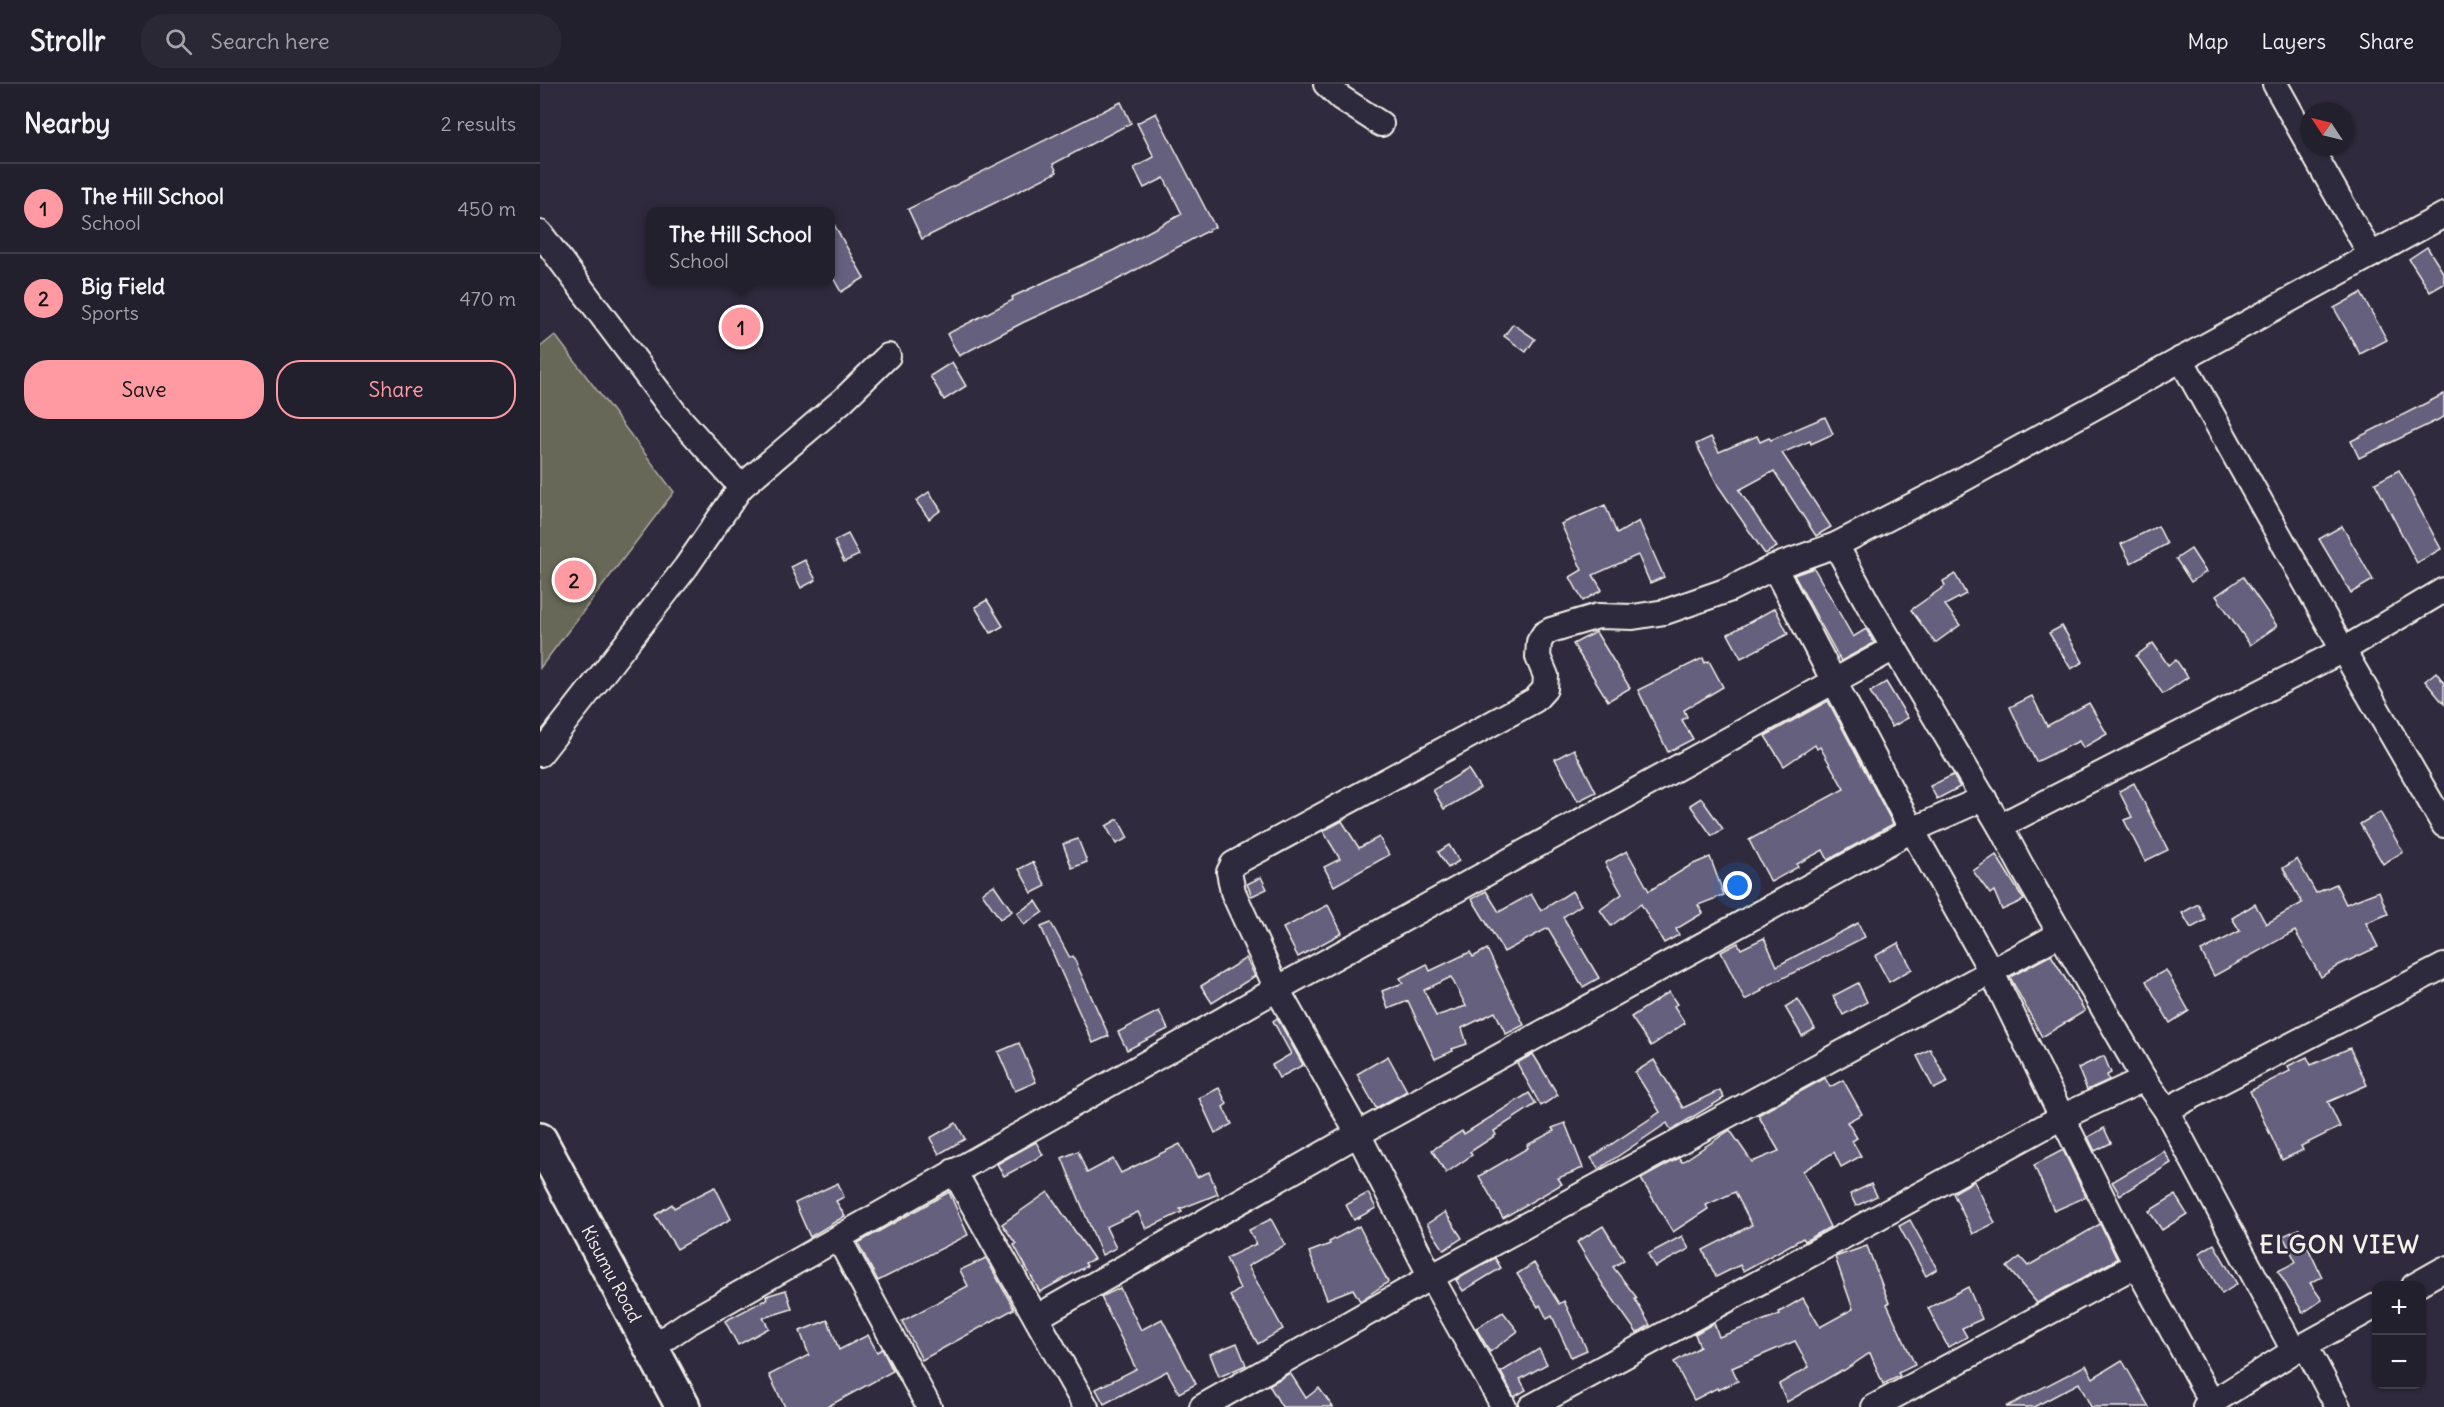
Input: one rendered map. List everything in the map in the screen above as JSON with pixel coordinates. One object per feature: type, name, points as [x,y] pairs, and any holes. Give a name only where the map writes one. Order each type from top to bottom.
[{"type":"highway","name":"Kisumu Road","points":[[540,1140],[683,1407]]},
{"type":"street","points":[[1326,84],[1341,98],[1381,124]]},
{"type":"street","points":[[2275,84],[2300,128]]},
{"type":"street","points":[[2316,156],[2371,255]]},
{"type":"street","points":[[1504,1407],[1431,1277],[1358,1134],[1277,989],[1233,892],[1229,872],[1233,864],[1535,700],[1545,689],[1546,676],[1538,657],[1539,642],[1544,634],[1551,630],[1598,616],[1633,617],[1665,612],[1728,590],[1774,567],[1836,545],[1958,482],[2444,215]]},
{"type":"street","points":[[540,232],[674,412],[741,487]]},
{"type":"street","points":[[540,754],[686,567],[741,487],[834,407],[888,356]]},
{"type":"street","points":[[2181,359],[2343,650],[2444,825]]},
{"type":"street","points":[[1836,545],[2144,1079],[2166,1110],[2300,1348],[2337,1407]]},
{"type":"street","points":[[1774,567],[1912,830],[1992,972],[2062,1117],[2208,1405],[2300,1348],[2372,1308]]},
{"type":"street","points":[[2000,826],[2343,650],[2444,590]]},
{"type":"street","points":[[651,1348],[688,1323],[1277,989],[1894,648]]},
{"type":"street","points":[[1037,1317],[1358,1134],[1912,830],[1984,798]]},
{"type":"street","points":[[1202,1407],[1431,1277],[2060,934]]},
{"type":"street","points":[[2166,1110],[2444,966]]},
{"type":"street","points":[[1531,1407],[2062,1117],[2144,1079]]},
{"type":"street","points":[[954,1171],[1086,1407]]},
{"type":"street","points":[[839,1239],[929,1407]]},
{"type":"street","points":[[1874,1407],[2136,1265]]},
{"type":"street","points":[[2423,1281],[2444,1269]]},
{"type":"green space","points":[[555,335],[674,492],[540,668],[540,347]]},
{"type":"building","points":[[1121,102],[1131,123],[1053,164],[1057,172],[922,239],[908,209]]},
{"type":"building","points":[[1156,113],[1215,227],[1117,280],[1024,322],[959,356],[947,334],[1013,300],[1012,297],[1114,250],[1182,214],[1164,178],[1144,188],[1134,168],[1154,157],[1137,123]]},
{"type":"building","points":[[835,226],[864,278],[841,292],[835,281]]},
{"type":"building","points":[[2427,247],[2444,274],[2444,284],[2430,292],[2409,259]]},
{"type":"building","points":[[2361,293],[2387,340],[2360,354],[2334,308]]},
{"type":"building","points":[[1513,324],[1535,339],[1526,352],[1504,336]]},
{"type":"building","points":[[952,362],[966,386],[944,400],[930,376]]},
{"type":"building","points":[[2444,394],[2444,417],[2359,458],[2351,441]]},
{"type":"building","points":[[1825,417],[1833,434],[1782,453],[1831,527],[1816,536],[1774,471],[1739,490],[1777,547],[1765,554],[1719,487],[1696,444],[1711,437],[1719,452],[1757,436],[1760,442],[1769,438],[1771,440]]},
{"type":"building","points":[[2399,470],[2441,549],[2417,563],[2375,483]]},
{"type":"building","points":[[929,492],[941,510],[929,519],[916,501]]},
{"type":"building","points":[[1605,505],[1617,534],[1639,521],[1664,577],[1650,583],[1638,555],[1593,575],[1602,590],[1583,601],[1570,577],[1582,570],[1561,524]]},
{"type":"building","points":[[2158,526],[2167,544],[2131,563],[2121,544]]},
{"type":"building","points":[[2342,526],[2373,580],[2351,593],[2319,539]]},
{"type":"building","points":[[848,534],[859,555],[844,562],[834,541]]},
{"type":"building","points":[[2191,549],[2206,572],[2191,582],[2176,559]]},
{"type":"building","points":[[805,560],[816,580],[801,588],[791,567]]},
{"type":"building","points":[[1814,568],[1853,637],[1866,629],[1874,643],[1841,661],[1794,575]]},
{"type":"building","points":[[1955,574],[1966,594],[1945,605],[1960,625],[1935,643],[1911,610],[1945,586],[1943,581]]},
{"type":"building","points":[[2243,577],[2277,626],[2250,645],[2216,596]]},
{"type":"building","points":[[987,600],[1003,626],[991,633],[975,607]]},
{"type":"building","points":[[1775,608],[1788,634],[1741,658],[1728,634]]},
{"type":"building","points":[[2062,626],[2083,662],[2071,669],[2049,633]]},
{"type":"building","points":[[1596,632],[1630,688],[1608,701],[1573,644]]},
{"type":"building","points":[[2153,643],[2168,665],[2176,660],[2188,677],[2163,694],[2136,656]]},
{"type":"building","points":[[1703,658],[1705,663],[1709,661],[1723,687],[1684,710],[1687,717],[1682,720],[1693,739],[1668,752],[1638,690]]},
{"type":"building","points":[[2436,672],[2444,683],[2444,704],[2425,681]]},
{"type":"building","points":[[1886,682],[1908,718],[1892,727],[1870,692]]},
{"type":"building","points":[[2032,696],[2047,726],[2089,703],[2107,734],[2083,748],[2079,741],[2036,762],[2010,707]]},
{"type":"building","points":[[1828,701],[1893,824],[1828,860],[1823,850],[1771,882],[1749,840],[1844,789],[1820,747],[1817,749],[1815,745],[1784,766],[1765,736]]},
{"type":"building","points":[[1574,749],[1596,792],[1578,801],[1555,759]]},
{"type":"building","points":[[1468,769],[1480,788],[1444,809],[1433,790]]},
{"type":"building","points":[[1953,775],[1960,787],[1937,799],[1930,786]]},
{"type":"building","points":[[2134,783],[2168,850],[2145,861],[2124,820],[2132,817],[2119,791]]},
{"type":"building","points":[[1701,798],[1723,829],[1712,836],[1690,805]]},
{"type":"building","points":[[2380,812],[2403,852],[2383,864],[2360,824]]},
{"type":"building","points":[[1118,819],[1128,838],[1116,844],[1106,826]]},
{"type":"building","points":[[1342,821],[1359,848],[1379,837],[1389,855],[1334,886],[1324,867],[1340,859],[1323,831]]},
{"type":"building","points":[[1078,839],[1087,862],[1072,868],[1063,844]]},
{"type":"building","points":[[1449,845],[1459,861],[1448,868],[1438,852]]},
{"type":"building","points":[[1627,851],[1649,891],[1691,865],[1710,857],[1724,895],[1698,905],[1703,913],[1676,929],[1679,935],[1664,943],[1641,904],[1611,926],[1600,910],[1622,894],[1605,863]]},
{"type":"building","points":[[1996,855],[2024,900],[2002,910],[1994,891],[1990,894],[1973,871]]},
{"type":"building","points":[[2297,859],[2316,893],[2336,884],[2346,904],[2379,891],[2388,914],[2366,923],[2378,947],[2339,965],[2321,977],[2295,931],[2214,976],[2201,951],[2240,931],[2232,918],[2255,904],[2266,924],[2302,903],[2283,868]]},
{"type":"building","points":[[1033,862],[1046,886],[1032,893],[1019,869]]},
{"type":"building","points":[[1261,877],[1267,889],[1252,896],[1247,884]]},
{"type":"building","points":[[994,885],[1012,911],[1000,919],[982,893]]},
{"type":"building","points":[[1486,891],[1499,912],[1531,894],[1541,911],[1572,891],[1581,905],[1563,917],[1599,978],[1583,987],[1548,928],[1504,952],[1472,899]]},
{"type":"building","points":[[1036,901],[1043,912],[1024,925],[1017,913]]},
{"type":"building","points":[[2198,904],[2206,920],[2191,928],[2182,913]]},
{"type":"building","points":[[1328,905],[1342,933],[1298,957],[1283,928]]},
{"type":"building","points":[[1051,923],[1070,958],[1073,956],[1109,1036],[1093,1043],[1041,927]]},
{"type":"building","points":[[1858,923],[1865,937],[1761,989],[1762,991],[1745,1000],[1721,952],[1738,943],[1741,949],[1764,938],[1777,966]]},
{"type":"building","points":[[1898,943],[1912,969],[1889,982],[1875,956]]},
{"type":"building","points":[[1487,949],[1524,1025],[1506,1034],[1495,1012],[1462,1028],[1467,1044],[1452,1049],[1453,1051],[1435,1059],[1408,1001],[1388,1009],[1382,991],[1403,983],[1400,978],[1427,964],[1430,971],[1470,952],[1473,957]],"holes":[[[1451,977],[1466,1006],[1436,1016],[1424,990]]]},
{"type":"building","points":[[2051,955],[2085,1011],[2042,1037],[2010,977]]},
{"type":"building","points":[[1246,958],[1255,976],[1212,1003],[1201,986]]},
{"type":"building","points":[[2166,970],[2189,1011],[2170,1023],[2146,981]]},
{"type":"building","points":[[1858,983],[1867,1002],[1843,1015],[1833,996]]},
{"type":"building","points":[[1669,992],[1677,1004],[1674,1006],[1685,1023],[1651,1046],[1631,1017]]},
{"type":"building","points":[[1798,999],[1815,1029],[1802,1036],[1785,1007]]},
{"type":"building","points":[[1159,1011],[1168,1029],[1127,1050],[1118,1032]]},
{"type":"building","points":[[1277,1018],[1303,1065],[1279,1078],[1272,1065],[1291,1054],[1273,1021]]},
{"type":"building","points":[[1019,1043],[1036,1082],[1015,1091],[998,1052]]},
{"type":"building","points":[[2350,1048],[2367,1085],[2328,1102],[2340,1127],[2301,1146],[2303,1150],[2282,1160],[2250,1091],[2290,1071],[2288,1066],[2307,1057],[2311,1065]]},
{"type":"building","points":[[1930,1049],[1948,1082],[1934,1089],[1917,1056]]},
{"type":"building","points":[[1533,1054],[1558,1095],[1541,1106],[1517,1063]]},
{"type":"building","points":[[1388,1056],[1407,1091],[1376,1108],[1357,1074]]},
{"type":"building","points":[[2104,1056],[2111,1073],[2107,1075],[2109,1080],[2087,1090],[2078,1068]]},
{"type":"building","points":[[1654,1060],[1683,1108],[1720,1090],[1724,1098],[1671,1130],[1667,1123],[1599,1169],[1591,1158],[1660,1112],[1635,1072]]},
{"type":"building","points":[[1825,1078],[1830,1087],[1843,1080],[1862,1114],[1847,1122],[1857,1138],[1852,1141],[1861,1156],[1841,1167],[1834,1152],[1803,1171],[1830,1227],[1805,1241],[1803,1238],[1743,1271],[1740,1265],[1716,1277],[1703,1250],[1752,1225],[1735,1192],[1706,1205],[1708,1209],[1673,1232],[1641,1179],[1679,1158],[1682,1162],[1730,1130],[1752,1162],[1779,1151],[1758,1115]]},
{"type":"building","points":[[1219,1088],[1227,1104],[1223,1107],[1232,1124],[1215,1133],[1199,1098]]},
{"type":"building","points":[[1529,1093],[1536,1104],[1494,1131],[1496,1135],[1470,1152],[1472,1155],[1446,1173],[1432,1150],[1462,1131],[1464,1134]]},
{"type":"building","points":[[956,1123],[965,1139],[939,1154],[930,1138]]},
{"type":"building","points":[[1565,1123],[1583,1168],[1558,1178],[1562,1184],[1503,1218],[1479,1176],[1528,1148],[1527,1145],[1554,1131],[1552,1128]]},
{"type":"building","points":[[2104,1128],[2111,1143],[2095,1151],[2088,1137]]},
{"type":"building","points":[[1036,1142],[1043,1155],[1004,1176],[997,1164]]},
{"type":"building","points":[[1180,1144],[1197,1177],[1209,1172],[1218,1194],[1180,1209],[1182,1212],[1146,1229],[1138,1212],[1106,1227],[1116,1248],[1102,1255],[1062,1158],[1078,1151],[1087,1173],[1113,1159],[1121,1173]]},
{"type":"building","points":[[2063,1150],[2086,1197],[2054,1211],[2034,1165]]},
{"type":"building","points":[[2164,1151],[2171,1163],[2120,1195],[2112,1182]]},
{"type":"building","points":[[1974,1181],[1995,1223],[1973,1234],[1953,1193]]},
{"type":"building","points":[[838,1183],[844,1197],[836,1201],[845,1216],[810,1237],[795,1203]]},
{"type":"building","points":[[1871,1184],[1877,1196],[1856,1206],[1850,1194]]},
{"type":"building","points":[[715,1187],[731,1219],[677,1249],[655,1215],[672,1204],[674,1208]]},
{"type":"building","points":[[949,1192],[968,1235],[878,1281],[858,1243]]},
{"type":"building","points":[[1048,1192],[1094,1259],[1085,1263],[1087,1266],[1040,1292],[1014,1245],[1016,1244],[1002,1224]]},
{"type":"building","points":[[1368,1193],[1376,1208],[1354,1220],[1346,1205]]},
{"type":"building","points":[[2175,1195],[2187,1214],[2162,1230],[2149,1211]]},
{"type":"building","points":[[1445,1212],[1462,1238],[1444,1250],[1427,1224]]},
{"type":"building","points":[[1271,1219],[1285,1245],[1248,1266],[1283,1329],[1258,1344],[1230,1296],[1240,1289],[1226,1258],[1256,1244],[1249,1230]]},
{"type":"building","points":[[1910,1220],[1937,1269],[1926,1276],[1899,1226]]},
{"type":"building","points":[[2100,1224],[2117,1259],[2037,1303],[2007,1267],[2020,1257],[2028,1266]]},
{"type":"building","points":[[1359,1226],[1388,1282],[1360,1301],[1353,1289],[1327,1299],[1309,1252],[1330,1244],[1329,1242]]},
{"type":"building","points":[[1603,1226],[1624,1260],[1613,1267],[1637,1298],[1635,1299],[1650,1325],[1637,1333],[1603,1285],[1577,1242]]},
{"type":"building","points":[[2299,1229],[2322,1277],[2310,1283],[2322,1300],[2303,1313],[2278,1271],[2296,1262],[2283,1236]]},
{"type":"building","points":[[1682,1236],[1689,1249],[1655,1267],[1648,1254]]},
{"type":"building","points":[[2214,1244],[2237,1284],[2222,1294],[2199,1253]]},
{"type":"building","points":[[1867,1246],[1889,1303],[1887,1304],[1915,1365],[1898,1373],[1900,1376],[1883,1384],[1870,1353],[1787,1402],[1779,1384],[1809,1367],[1795,1341],[1732,1368],[1738,1381],[1718,1390],[1717,1388],[1694,1400],[1674,1362],[1700,1347],[1695,1334],[1714,1323],[1719,1337],[1780,1314],[1779,1312],[1803,1298],[1820,1327],[1853,1309],[1835,1257]]},
{"type":"building","points":[[986,1258],[1014,1309],[922,1360],[902,1321],[968,1286],[960,1270]]},
{"type":"building","points":[[1495,1258],[1501,1268],[1463,1291],[1456,1280]]},
{"type":"building","points":[[1534,1263],[1559,1304],[1564,1301],[1587,1350],[1571,1357],[1552,1316],[1547,1319],[1540,1305],[1538,1307],[1517,1274]]},
{"type":"building","points":[[1968,1287],[1982,1319],[1962,1328],[1967,1337],[1948,1347],[1928,1308]]},
{"type":"building","points":[[1120,1288],[1141,1330],[1162,1319],[1196,1384],[1179,1393],[1167,1371],[1104,1404],[1096,1389],[1136,1369],[1101,1297]]},
{"type":"building","points":[[786,1290],[792,1309],[763,1318],[769,1328],[738,1345],[725,1321],[767,1299],[766,1296]]},
{"type":"building","points":[[1503,1312],[1518,1331],[1490,1352],[1476,1328]]},
{"type":"building","points":[[828,1320],[839,1350],[868,1335],[877,1352],[882,1349],[893,1371],[827,1407],[785,1407],[769,1375],[809,1355],[800,1331]]},
{"type":"building","points":[[1237,1343],[1246,1365],[1219,1377],[1210,1354]]},
{"type":"building","points":[[1539,1349],[1547,1364],[1520,1379],[1526,1390],[1514,1397],[1501,1372]]},
{"type":"building","points":[[2122,1360],[2149,1407],[2091,1407],[2079,1383],[2034,1407],[2006,1407],[2086,1365],[2093,1378]]},
{"type":"building","points":[[1290,1373],[1306,1398],[1319,1388],[1333,1407],[1282,1407],[1269,1385]]},
{"type":"place","name":"The Hill School","points":[[741,327]]},
{"type":"place","name":"Big Field","points":[[574,580]]},
{"type":"district","name":"ELGON VIEW","points":[[2340,1245]]}]
